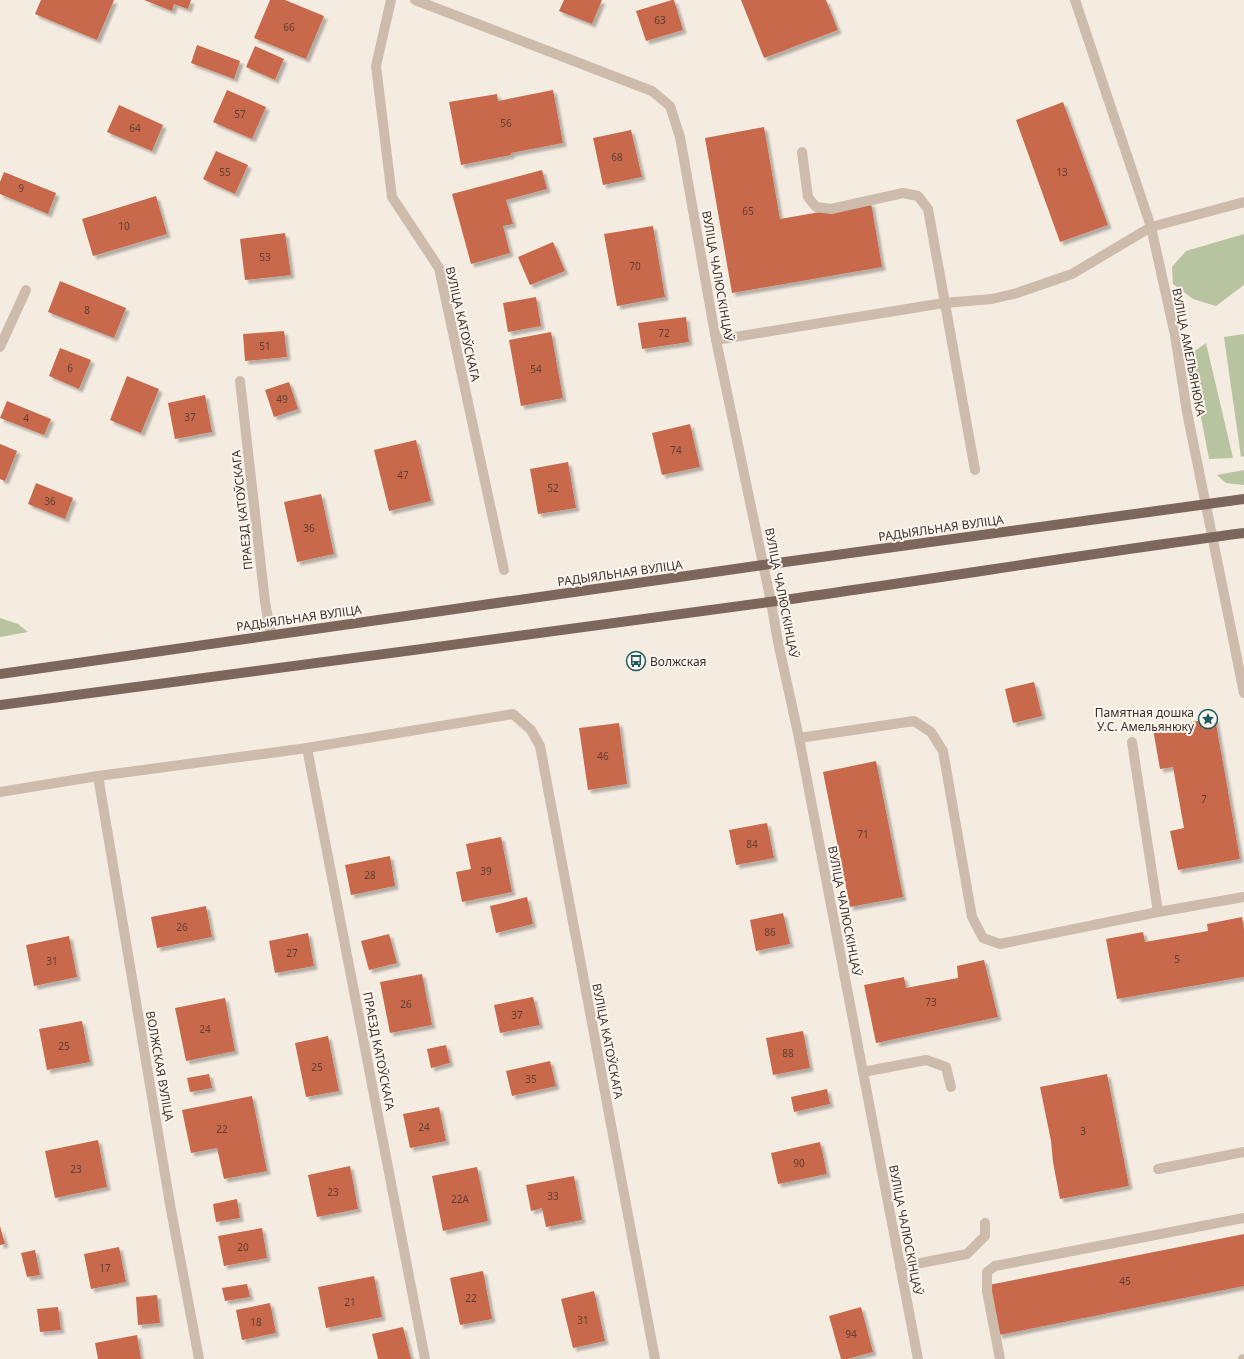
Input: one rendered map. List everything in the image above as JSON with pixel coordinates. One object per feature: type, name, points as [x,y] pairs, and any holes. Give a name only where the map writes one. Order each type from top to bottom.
[{"type":"main road","name":"РАДЫЯЛЬНАЯ ВУЛІЦА","points":[[0,674],[1244,499]]},
{"type":"main road","points":[[0,705],[771,602],[1244,533]]},
{"type":"street","name":"ВУЛІЦА КАТОЎСКАГА","points":[[391,0],[376,66],[392,197],[439,268],[504,570]]},
{"type":"street","name":"ВУЛІЦА ЧАЛЮСКІНЦАЎ","points":[[415,0],[434,3],[652,91],[670,106],[680,137],[716,340],[799,738],[918,1359]]},
{"type":"street","name":"ВУЛІЦА АМЕЛЬЯНЮКА","points":[[1075,0],[1152,227],[1175,335],[1187,412],[1205,505],[1242,677],[1244,693]]},
{"type":"street","points":[[802,152],[808,197],[816,207],[831,209],[903,193],[918,196],[928,209],[975,470]]},
{"type":"street","points":[[716,340],[944,303],[992,299],[1017,293],[1072,274],[1152,227],[1244,202]]},
{"type":"street","points":[[0,347],[26,290]]},
{"type":"street","name":"ПРАЕЗД КАТОЎСКАГА","points":[[240,381],[265,602],[271,635]]},
{"type":"street","name":"ВУЛІЦА КАТОЎСКАГА","points":[[307,748],[513,714],[531,730],[540,746],[655,1359]]},
{"type":"street","points":[[799,738],[914,721],[930,732],[943,751],[972,918],[983,938],[1000,944],[1158,912],[1244,897]]},
{"type":"street","points":[[1132,742],[1158,912]]},
{"type":"street","points":[[0,792],[98,776],[307,748]]},
{"type":"street","name":"ПРАЕЗД КАТОЎСКАГА","points":[[307,748],[425,1359]]},
{"type":"street","name":"ВОЛЖСКАЯ ВУЛІЦА","points":[[98,776],[171,1210],[199,1359]]},
{"type":"street","points":[[863,1072],[926,1060],[946,1067],[951,1087]]},
{"type":"street","points":[[1158,1168],[1244,1152]]},
{"type":"street","points":[[1000,1359],[987,1291],[987,1272],[995,1266],[1244,1218]]},
{"type":"street","points":[[900,1267],[967,1254],[985,1236],[985,1223]]},
{"type":"green space","points":[[1244,234],[1244,285],[1216,306],[1193,299],[1173,284],[1172,267],[1186,251]]},
{"type":"green space","points":[[1244,334],[1244,456],[1241,457],[1224,337]]},
{"type":"green space","points":[[1206,343],[1233,458],[1209,459],[1189,355]]},
{"type":"green space","points":[[1244,470],[1244,485],[1226,483],[1217,475]]},
{"type":"green space","points":[[0,618],[18,624],[28,632],[0,637]]},
{"type":"building","points":[[41,0],[114,0],[97,40],[35,14]]},
{"type":"building","points":[[144,0],[191,0],[188,9],[174,4],[172,11]]},
{"type":"building","points":[[270,0],[285,0],[324,16],[306,59],[254,38]]},
{"type":"building","points":[[564,0],[602,0],[592,24],[559,11]]},
{"type":"building","points":[[674,0],[683,30],[646,41],[636,11]]},
{"type":"building","points":[[741,0],[826,0],[838,30],[764,58]]},
{"type":"building","points":[[197,45],[240,61],[234,79],[191,63]]},
{"type":"building","points":[[255,46],[284,59],[275,80],[246,67]]},
{"type":"building","points":[[227,90],[266,107],[252,139],[213,122]]},
{"type":"building","points":[[553,90],[563,143],[461,165],[449,102],[497,94],[498,101]]},
{"type":"building","points":[[1063,102],[1108,225],[1060,242],[1016,120]]},
{"type":"building","points":[[119,105],[163,125],[152,151],[107,132]]},
{"type":"building","points":[[764,127],[780,219],[871,203],[882,267],[732,293],[705,138]]},
{"type":"building","points":[[631,130],[642,177],[603,185],[593,138]]},
{"type":"building","points":[[216,151],[248,165],[235,194],[203,179]]},
{"type":"building","points":[[542,170],[547,189],[506,200],[513,224],[503,226],[510,253],[471,264],[452,194]]},
{"type":"building","points":[[4,172],[56,193],[48,214],[0,194],[0,182]]},
{"type":"building","points":[[156,196],[167,234],[93,256],[82,219]]},
{"type":"building","points":[[653,226],[665,297],[617,306],[604,234]]},
{"type":"building","points":[[285,233],[291,275],[245,280],[240,239]]},
{"type":"building","points":[[553,242],[565,271],[530,285],[518,257]]},
{"type":"building","points":[[60,281],[126,308],[114,338],[48,312]]},
{"type":"building","points":[[536,297],[541,326],[508,332],[503,303]]},
{"type":"building","points":[[686,317],[689,342],[642,349],[638,323]]},
{"type":"building","points":[[284,331],[287,357],[245,361],[243,334]]},
{"type":"building","points":[[551,332],[563,398],[521,406],[509,340]]},
{"type":"building","points":[[60,348],[91,360],[79,389],[49,376]]},
{"type":"building","points":[[127,376],[159,389],[141,433],[110,420]]},
{"type":"building","points":[[289,382],[298,409],[274,417],[265,390]]},
{"type":"building","points":[[205,395],[212,432],[175,439],[168,403]]},
{"type":"building","points":[[7,401],[51,419],[44,435],[0,418]]},
{"type":"building","points":[[690,424],[700,467],[662,475],[652,433]]},
{"type":"building","points":[[416,440],[431,501],[389,511],[374,450]]},
{"type":"building","points":[[0,444],[17,451],[5,481],[0,479]]},
{"type":"building","points":[[568,462],[576,508],[538,514],[530,469]]},
{"type":"building","points":[[36,483],[73,498],[65,519],[28,504]]},
{"type":"building","points":[[321,494],[334,554],[297,562],[284,502]]},
{"type":"building","points":[[1034,682],[1042,716],[1013,723],[1005,689]]},
{"type":"building","points":[[1215,718],[1240,859],[1178,870],[1170,831],[1184,828],[1173,767],[1160,769],[1153,729]]},
{"type":"building","points":[[619,723],[627,784],[588,790],[579,728]]},
{"type":"building","points":[[876,761],[903,897],[850,907],[823,772]]},
{"type":"building","points":[[767,823],[774,858],[736,865],[729,830]]},
{"type":"building","points":[[501,837],[512,892],[462,902],[456,872],[471,869],[466,844]]},
{"type":"building","points":[[390,856],[395,886],[351,895],[345,865]]},
{"type":"building","points":[[527,897],[533,924],[496,933],[490,906]]},
{"type":"building","points":[[206,906],[212,937],[157,948],[151,917]]},
{"type":"building","points":[[783,913],[790,944],[756,951],[750,920]]},
{"type":"building","points":[[1242,917],[1244,930],[1244,977],[1117,999],[1106,939],[1143,932],[1145,942],[1208,931],[1207,924]]},
{"type":"building","points":[[308,933],[314,966],[275,973],[269,941]]},
{"type":"building","points":[[389,934],[397,963],[369,970],[361,941]]},
{"type":"building","points":[[69,936],[77,977],[34,986],[26,945]]},
{"type":"building","points":[[984,960],[998,1017],[876,1043],[864,985],[904,977],[906,988],[958,978],[957,966]]},
{"type":"building","points":[[422,974],[432,1025],[390,1033],[380,982]]},
{"type":"building","points":[[533,997],[540,1025],[500,1033],[494,1005]]},
{"type":"building","points":[[225,998],[235,1051],[186,1061],[175,1008]]},
{"type":"building","points":[[82,1021],[90,1062],[47,1070],[39,1029]]},
{"type":"building","points":[[803,1031],[810,1068],[773,1075],[766,1038]]},
{"type":"building","points":[[328,1036],[339,1091],[306,1097],[295,1043]]},
{"type":"building","points":[[446,1045],[450,1063],[431,1068],[427,1049]]},
{"type":"building","points":[[550,1061],[556,1086],[512,1096],[506,1071]]},
{"type":"building","points":[[209,1074],[212,1088],[190,1092],[187,1078]]},
{"type":"building","points":[[1107,1074],[1129,1186],[1060,1199],[1053,1162],[1051,1141],[1040,1087]]},
{"type":"building","points":[[827,1089],[830,1104],[794,1112],[791,1097]]},
{"type":"building","points":[[252,1096],[267,1171],[224,1179],[217,1148],[191,1153],[182,1110]]},
{"type":"building","points":[[439,1107],[446,1141],[410,1148],[403,1114]]},
{"type":"building","points":[[98,1140],[107,1187],[55,1198],[45,1151]]},
{"type":"building","points":[[820,1142],[827,1174],[778,1184],[771,1153]]},
{"type":"building","points":[[350,1166],[358,1209],[317,1217],[308,1175]]},
{"type":"building","points":[[477,1167],[488,1221],[443,1231],[432,1176]]},
{"type":"building","points":[[574,1176],[582,1220],[546,1227],[542,1208],[531,1211],[526,1185]]},
{"type":"building","points":[[237,1199],[240,1218],[216,1222],[213,1204]]},
{"type":"building","points":[[0,1226],[5,1244],[0,1245]]},
{"type":"building","points":[[262,1228],[267,1258],[224,1266],[218,1236]]},
{"type":"building","points":[[1244,1234],[1244,1286],[999,1335],[989,1285]]},
{"type":"building","points":[[119,1247],[126,1282],[91,1289],[84,1254]]},
{"type":"building","points":[[35,1250],[40,1275],[27,1277],[21,1253]]},
{"type":"building","points":[[483,1271],[492,1319],[460,1325],[450,1278]]},
{"type":"building","points":[[374,1276],[382,1317],[326,1328],[318,1287]]},
{"type":"building","points":[[247,1284],[250,1297],[225,1301],[222,1288]]},
{"type":"building","points":[[594,1291],[605,1341],[573,1348],[561,1299]]},
{"type":"building","points":[[157,1295],[160,1323],[138,1325],[136,1297]]},
{"type":"building","points":[[270,1303],[276,1333],[242,1340],[236,1310]]},
{"type":"building","points":[[58,1307],[61,1330],[40,1332],[37,1309]]},
{"type":"building","points":[[861,1307],[873,1352],[847,1359],[841,1359],[829,1316]]},
{"type":"building","points":[[403,1327],[411,1359],[378,1359],[372,1334]]},
{"type":"building","points":[[137,1335],[141,1359],[98,1359],[95,1343]]},
{"type":"place","name":"Волжская","points":[[636,661]]},
{"type":"place","name":"Памятная дошка У.С. Амельянюку","points":[[1208,719]]}]
